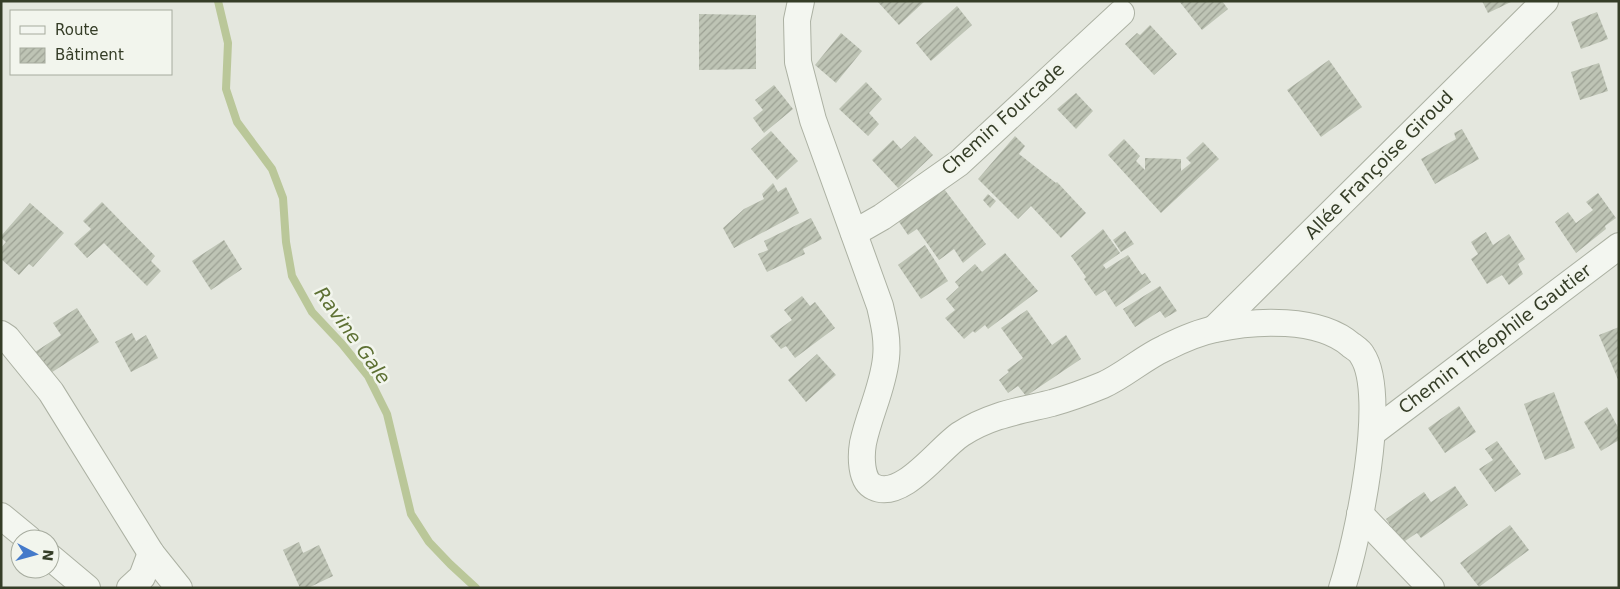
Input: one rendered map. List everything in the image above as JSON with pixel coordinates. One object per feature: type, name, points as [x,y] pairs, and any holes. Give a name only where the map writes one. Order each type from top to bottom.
[{"type":"street","points":[[801,1],[797,20],[798,62],[813,120],[880,306],[886,338],[886,358],[882,379],[863,442],[861,458],[868,483],[874,488],[884,489],[905,483],[960,434],[987,420],[1008,412],[1079,395],[1106,384],[1165,348],[1214,329],[1257,323],[1301,324],[1332,332],[1346,341],[1362,354],[1371,376],[1372,433],[1360,514],[1342,588]]},
{"type":"street","name":"Allée Françoise Giroud","points":[[1214,329],[1545,1]]},
{"type":"street","name":"Chemin Fourcade","points":[[854,233],[882,217],[959,163],[1121,13]]},
{"type":"street","name":"Chemin Théophile Gautier","points":[[1372,433],[1619,246]]},
{"type":"street","points":[[1,334],[7,338],[51,392],[151,553],[179,588]]},
{"type":"street","points":[[1360,514],[1431,588]]},
{"type":"street","points":[[1,516],[17,529]]},
{"type":"street","points":[[130,588],[142,577],[151,553]]},
{"type":"street","points":[[60,565],[87,588]]},
{"type":"building","points":[[877,1],[925,1],[899,25]]},
{"type":"building","points":[[1179,1],[1222,1],[1228,9],[1202,30]]},
{"type":"building","points":[[1482,1],[1513,1],[1488,13]]},
{"type":"building","points":[[957,6],[972,25],[931,61],[916,43]]},
{"type":"building","points":[[1597,12],[1608,39],[1581,49],[1571,22]]},
{"type":"building","points":[[699,14],[756,15],[756,69],[699,70]]},
{"type":"building","points":[[1150,25],[1177,54],[1154,75],[1125,44],[1137,33],[1140,35]]},
{"type":"building","points":[[841,33],[862,51],[836,83],[815,65]]},
{"type":"building","points":[[1329,60],[1362,107],[1321,137],[1287,90]]},
{"type":"building","points":[[1599,63],[1608,91],[1580,100],[1571,72]]},
{"type":"building","points":[[866,82],[882,99],[869,113],[879,124],[868,136],[839,109]]},
{"type":"building","points":[[774,85],[793,109],[764,133],[753,118],[763,110],[755,100]]},
{"type":"building","points":[[1076,93],[1093,111],[1076,129],[1057,109]]},
{"type":"building","points":[[1462,129],[1479,159],[1435,184],[1421,159],[1456,139],[1454,133]]},
{"type":"building","points":[[771,131],[798,161],[777,180],[751,149]]},
{"type":"building","points":[[915,136],[933,155],[898,188],[872,160],[893,140],[901,149]]},
{"type":"building","points":[[1015,136],[1025,146],[1019,154],[1057,182],[1086,213],[1061,238],[1031,206],[1018,219],[978,179]]},
{"type":"building","points":[[1124,139],[1140,156],[1136,161],[1145,170],[1145,158],[1181,159],[1181,171],[1191,163],[1186,158],[1203,142],[1219,159],[1161,213],[1108,155]]},
{"type":"building","points":[[773,183],[778,192],[786,187],[799,213],[734,248],[723,228],[744,209],[764,199],[762,194]]},
{"type":"building","points":[[941,185],[986,244],[963,263],[954,249],[939,260],[917,229],[908,235],[897,219]]},
{"type":"building","points":[[1598,193],[1616,218],[1605,226],[1606,229],[1576,253],[1555,222],[1568,212],[1576,223],[1593,210],[1586,202]]},
{"type":"building","points":[[988,194],[996,201],[990,208],[983,200]]},
{"type":"building","points":[[102,202],[155,256],[151,261],[161,271],[147,286],[104,243],[87,258],[74,244],[91,229],[83,221]]},
{"type":"building","points":[[30,203],[64,233],[33,267],[29,264],[19,275],[1,259],[1,248],[6,242],[1,236]]},
{"type":"building","points":[[811,218],[822,239],[803,249],[805,254],[767,272],[758,254],[768,250],[764,241]]},
{"type":"building","points":[[1103,229],[1120,253],[1103,265],[1106,269],[1128,255],[1142,275],[1145,273],[1151,282],[1116,307],[1105,290],[1096,296],[1084,279],[1086,277],[1071,256]]},
{"type":"building","points":[[1125,231],[1134,244],[1121,252],[1113,240]]},
{"type":"building","points":[[1486,232],[1493,245],[1509,234],[1525,259],[1518,264],[1523,274],[1509,285],[1502,275],[1487,284],[1471,259],[1478,254],[1471,242]]},
{"type":"building","points":[[224,240],[242,269],[211,290],[192,261]]},
{"type":"building","points":[[925,245],[948,281],[921,299],[898,265]]},
{"type":"building","points":[[1005,253],[1038,291],[988,329],[985,325],[975,333],[973,331],[964,339],[945,318],[955,310],[946,299],[959,287],[955,282],[975,264],[982,272]]},
{"type":"building","points":[[1160,286],[1177,311],[1165,318],[1160,311],[1135,327],[1123,309]]},
{"type":"building","points":[[802,296],[810,306],[815,302],[835,328],[795,358],[786,346],[781,349],[770,336],[792,320],[784,310]]},
{"type":"building","points":[[77,308],[99,342],[46,376],[32,354],[61,335],[53,323]]},
{"type":"building","points":[[1027,310],[1052,345],[1066,335],[1081,359],[1026,396],[1018,386],[1008,393],[999,380],[1009,372],[1007,370],[1023,358],[1001,328]]},
{"type":"building","points":[[1619,327],[1619,382],[1599,335]]},
{"type":"building","points":[[132,333],[136,341],[146,335],[158,358],[131,372],[115,342]]},
{"type":"building","points":[[817,354],[836,375],[806,402],[788,380]]},
{"type":"building","points":[[1554,392],[1575,448],[1545,460],[1524,404]]},
{"type":"building","points":[[1459,406],[1476,432],[1445,453],[1428,428]]},
{"type":"building","points":[[1607,407],[1619,429],[1619,440],[1601,451],[1584,422]]},
{"type":"building","points":[[1497,441],[1521,474],[1495,492],[1479,469],[1493,460],[1485,449]]},
{"type":"building","points":[[1455,486],[1468,505],[1421,538],[1417,533],[1402,543],[1386,519],[1424,492],[1431,502]]},
{"type":"building","points":[[1510,525],[1529,550],[1479,587],[1460,563]]},
{"type":"building","points":[[299,542],[303,553],[319,545],[333,576],[308,588],[300,588],[283,550]]},
{"type":"waterway","name":"Ravine Gale","points":[[218,1],[228,43],[226,89],[237,122],[272,169],[283,198],[286,242],[292,276],[312,312],[342,344],[368,376],[387,414],[411,514],[429,542],[476,588]]}]
